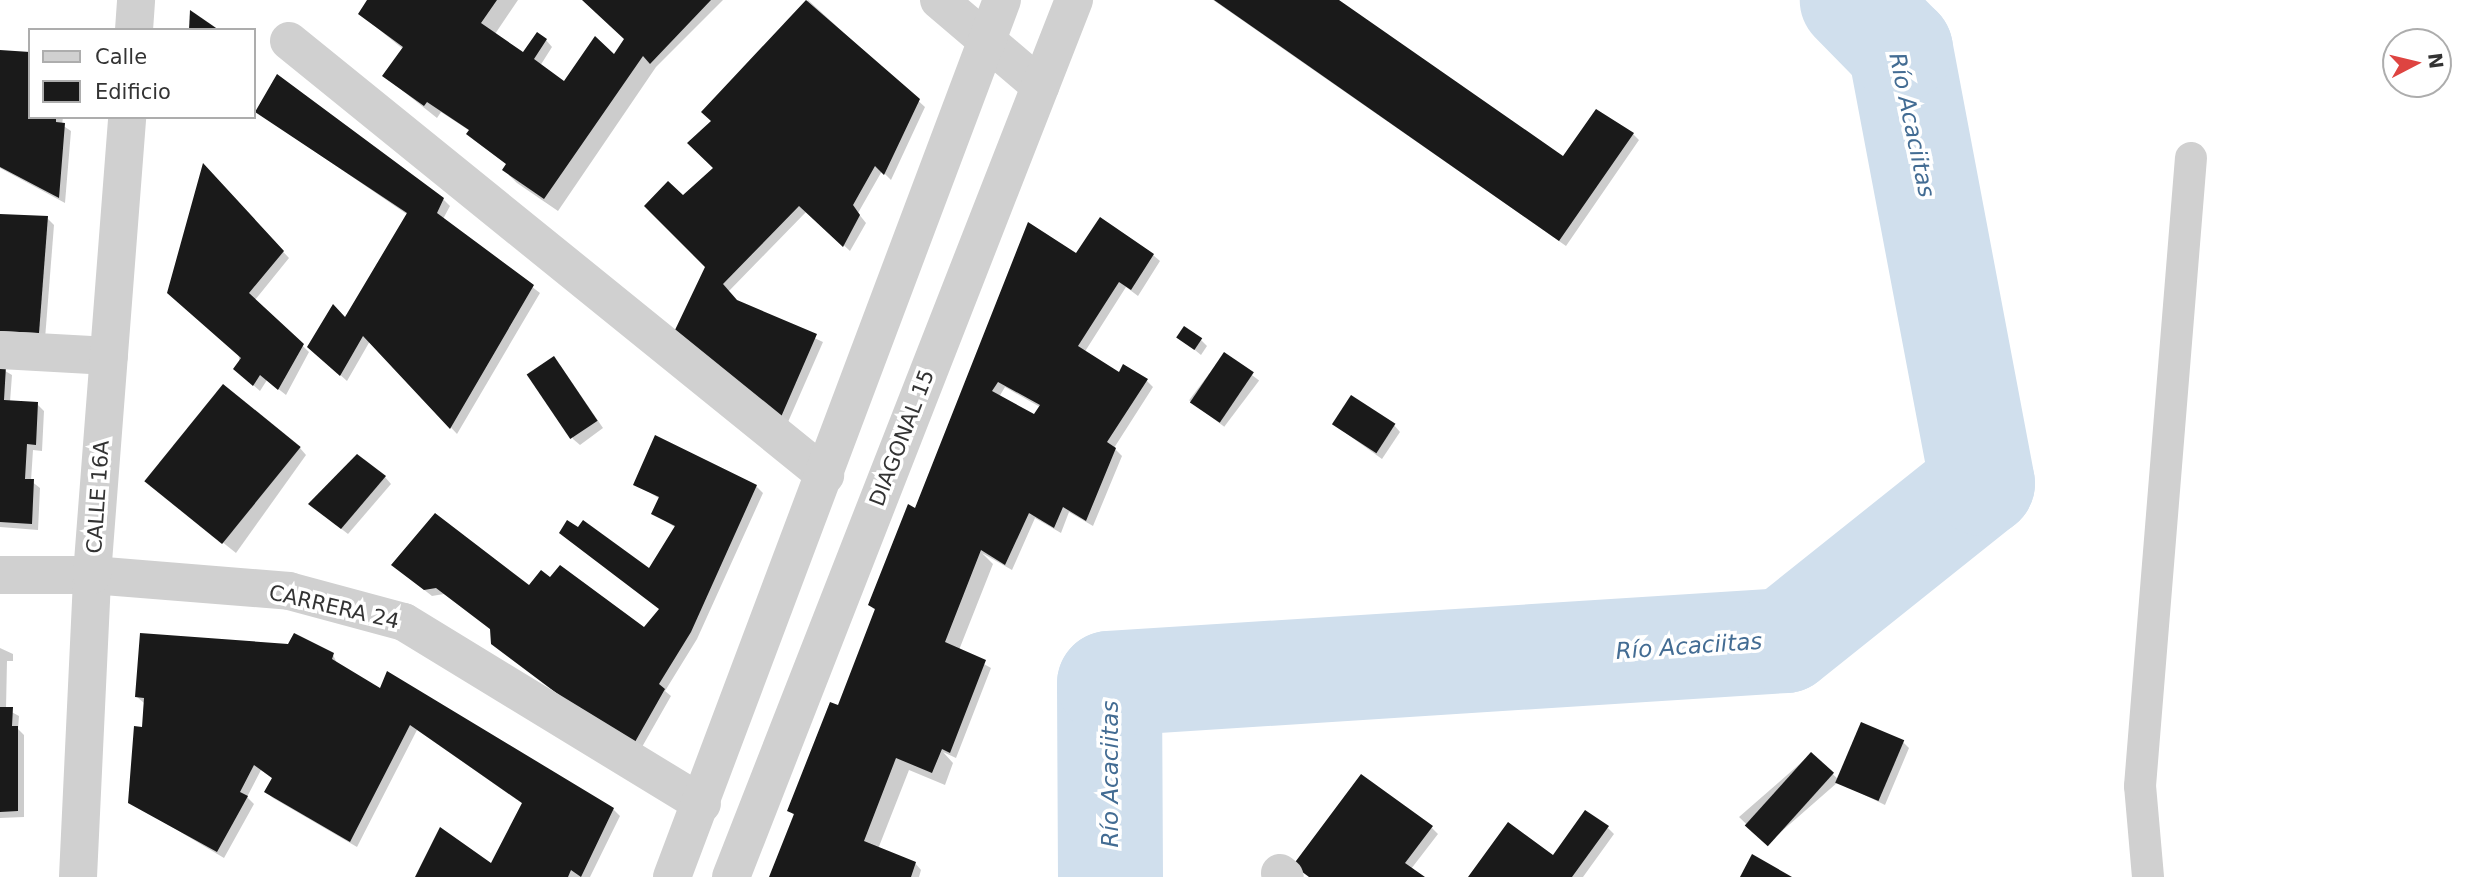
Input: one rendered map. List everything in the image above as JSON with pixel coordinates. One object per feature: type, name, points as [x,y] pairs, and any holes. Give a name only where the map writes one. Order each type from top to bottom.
[{"type":"street","points":[[134,28],[136,0]]},
{"type":"street","points":[[939,0],[1040,86]]},
{"type":"street","points":[[672,877],[702,804],[1002,0]]},
{"type":"street","name":"DIAGONAL 15","points":[[731,877],[1074,0]]},
{"type":"street","points":[[289,41],[825,475]]},
{"type":"street","name":"CALLE 16A","points":[[78,877],[92,575],[127,119]]},
{"type":"street","points":[[0,350],[109,356]]},
{"type":"street","name":"CARRERA 24","points":[[0,575],[92,575],[289,591],[404,622],[702,804]]},
{"type":"lane","points":[[2148,877],[2140,786],[2191,158]]},
{"type":"building","points":[[367,0],[497,0],[481,23],[523,52],[537,32],[547,39],[534,59],[564,81],[595,36],[614,54],[624,39],[582,0],[711,0],[650,64],[643,56],[544,199],[502,170],[506,164],[466,134],[469,130],[427,102],[424,106],[382,76],[403,47],[358,14]]},
{"type":"building","points":[[806,0],[920,99],[884,175],[875,166],[853,205],[860,215],[843,247],[799,206],[723,284],[737,300],[817,334],[781,417],[675,330],[705,267],[644,206],[668,181],[683,195],[713,168],[687,143],[711,121],[701,112]]},
{"type":"building","points":[[1214,0],[1339,0],[1563,156],[1596,109],[1634,133],[1559,241]]},
{"type":"building","points":[[190,10],[216,28],[189,28]]},
{"type":"building","points":[[0,50],[28,52],[28,119],[56,119],[56,122],[65,123],[59,198],[0,167]]},
{"type":"building","points":[[277,74],[444,198],[437,213],[534,285],[450,429],[363,336],[340,376],[307,347],[333,304],[345,317],[407,213],[256,110]]},
{"type":"building","points":[[203,163],[284,251],[249,293],[304,344],[278,390],[260,375],[253,386],[233,369],[241,358],[167,293]]},
{"type":"building","points":[[0,214],[48,216],[39,333],[0,331]]},
{"type":"building","points":[[1100,217],[1154,254],[1131,290],[1119,282],[1078,346],[1119,372],[1123,364],[1148,379],[1107,442],[1116,448],[1086,521],[1063,507],[1054,528],[1029,513],[1005,565],[981,550],[945,642],[986,660],[950,753],[942,749],[932,773],[896,758],[864,841],[916,862],[911,877],[769,877],[794,814],[787,811],[830,702],[838,705],[875,609],[868,605],[908,504],[915,508],[1028,222],[1076,253]],"holes":[[[998,382],[1040,405],[1034,414],[992,391]]]},
{"type":"building","points":[[1184,326],[1202,338],[1194,350],[1176,338]]},
{"type":"building","points":[[1224,352],[1254,372],[1220,423],[1190,403]]},
{"type":"building","points":[[554,356],[598,421],[570,439],[527,374]]},
{"type":"building","points":[[0,366],[6,366],[4,400],[38,402],[36,445],[27,444],[25,479],[34,479],[32,524],[0,522]]},
{"type":"building","points":[[223,384],[301,447],[222,544],[144,481]]},
{"type":"building","points":[[1351,395],[1395,424],[1376,453],[1332,424]]},
{"type":"building","points":[[655,435],[757,485],[691,632],[659,684],[665,689],[631,749],[491,644],[490,629],[436,588],[424,590],[391,565],[435,513],[529,585],[541,570],[550,577],[560,565],[644,627],[659,609],[559,533],[567,520],[578,527],[583,520],[649,568],[675,526],[651,514],[659,497],[633,485]]},
{"type":"building","points":[[357,454],[386,476],[341,529],[308,504]]},
{"type":"building","points":[[140,633],[288,644],[294,633],[334,653],[332,659],[380,688],[387,671],[614,808],[581,877],[571,870],[568,877],[415,877],[440,827],[491,863],[522,803],[410,725],[350,842],[264,792],[272,778],[254,765],[240,792],[248,796],[217,852],[128,803],[134,726],[142,727],[144,698],[135,697]]},
{"type":"building","points":[[0,707],[13,707],[12,726],[18,726],[18,811],[0,812]]},
{"type":"building","points":[[1861,722],[1904,740],[1878,801],[1835,783]]},
{"type":"building","points":[[1811,752],[1834,773],[1768,846],[1745,826]]},
{"type":"building","points":[[1361,774],[1433,826],[1405,863],[1425,877],[1309,877],[1293,865]]},
{"type":"building","points":[[1585,810],[1609,826],[1572,877],[1468,877],[1508,822],[1553,855]]},
{"type":"building","points":[[1752,854],[1792,877],[1740,877]]},
{"type":"waterway","name":"Río Acaciitas","points":[[1110,877],[1109,683],[1785,640],[1982,483],[1900,49],[1852,0]]}]
